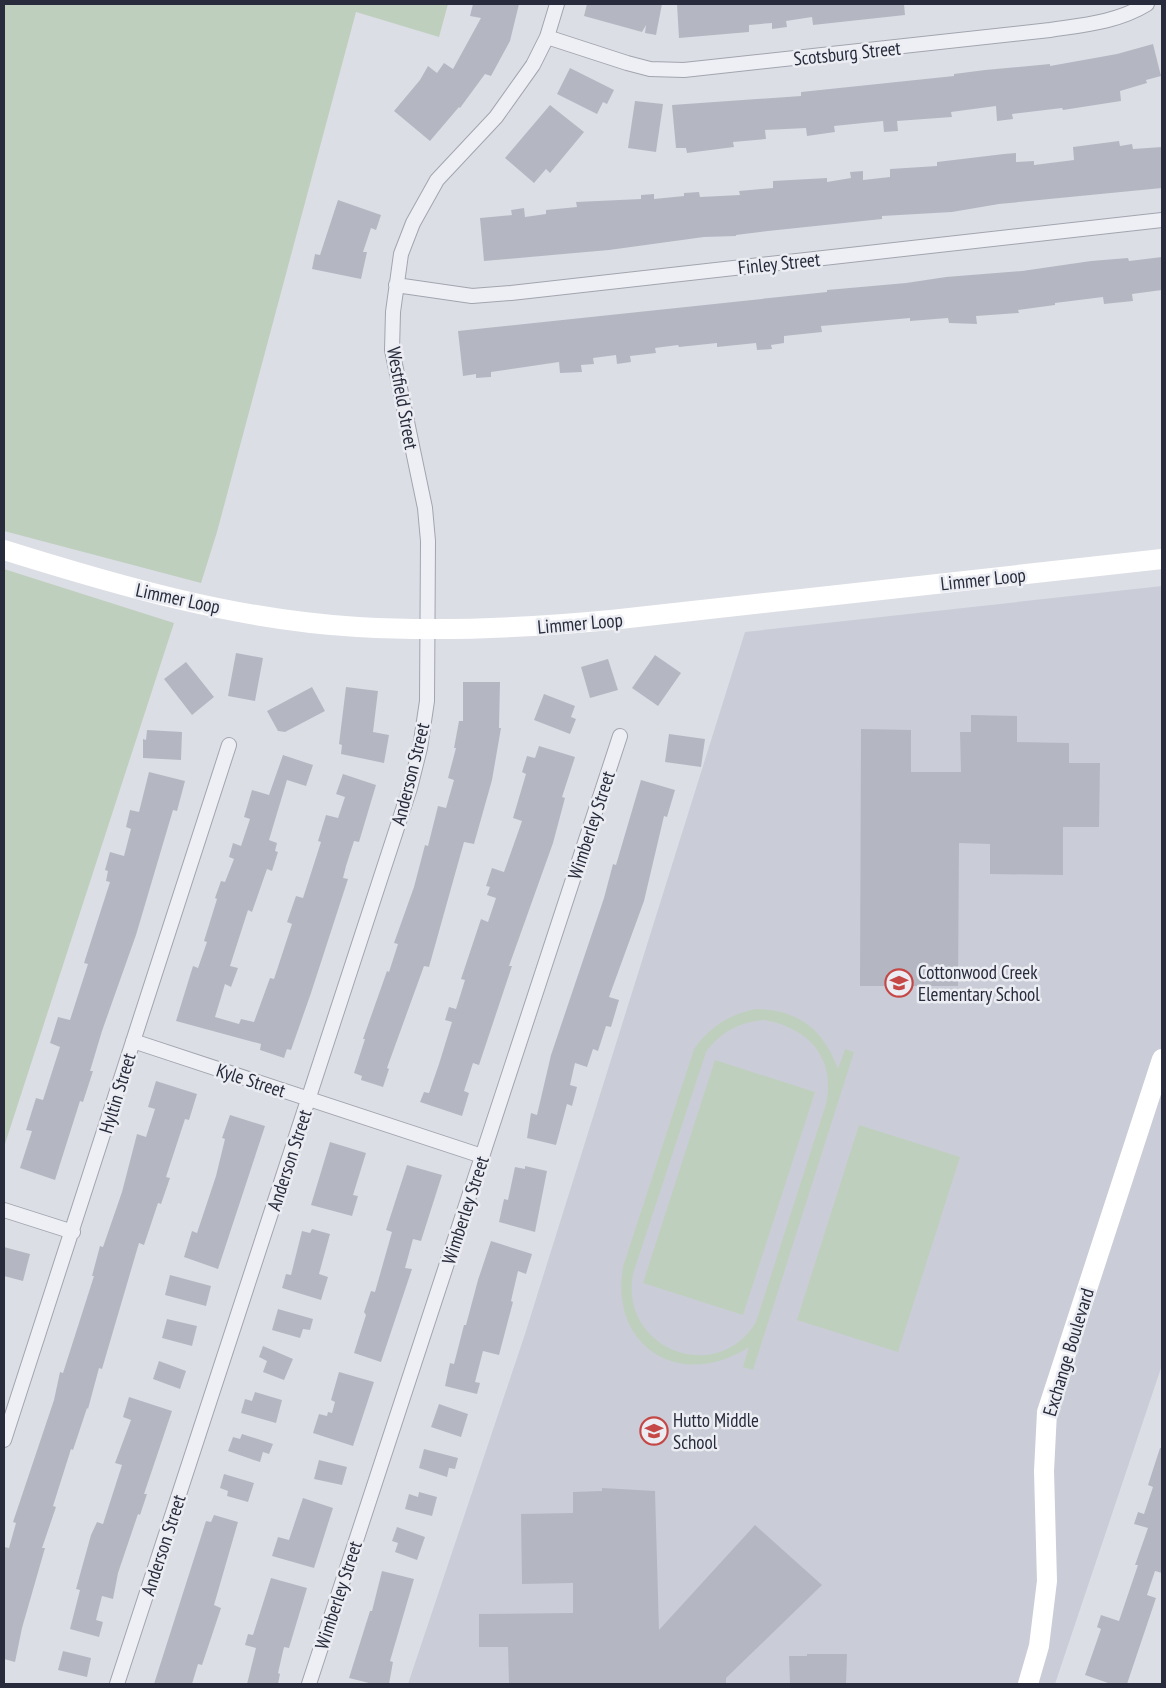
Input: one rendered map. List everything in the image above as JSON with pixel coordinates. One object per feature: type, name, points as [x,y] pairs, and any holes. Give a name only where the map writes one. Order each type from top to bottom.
[{"type":"street","name":"Westfield Street","points":[[427,629],[428,541],[426,508],[392,350],[396,285],[401,254],[413,223],[437,180],[496,117],[519,87],[547,37],[557,4]]},
{"type":"street","name":"Scotsburg Street","points":[[547,37],[626,63],[650,68],[684,70],[1095,24],[1148,4]]},
{"type":"street","name":"Finley Street","points":[[396,285],[472,296],[511,293],[1162,220]]},
{"type":"street","name":"Limmer Loop","points":[[4,550],[110,584],[184,601],[279,618],[357,627],[427,629],[522,628],[612,620],[1162,559]]},
{"type":"street","name":"Anderson Street","points":[[117,1684],[410,788],[420,748],[427,701],[427,629]]},
{"type":"street","name":"Wimberley Street","points":[[309,1684],[620,736]]},
{"type":"street","name":"Hyltin Street","points":[[4,1440],[73,1232],[228,745]]},
{"type":"street","name":"Kyle Street","points":[[133,1040],[482,1156]]},
{"type":"street","name":"Exchange Boulevard","points":[[1028,1684],[1039,1646],[1047,1581],[1044,1470],[1047,1412],[1162,1059]]},
{"type":"street","points":[[4,1210],[73,1232]]},
{"type":"shaded area","name":"Cottonwood Creek Elementary School","points":[[1162,586],[1162,1365],[1055,1684],[408,1684],[525,1334],[745,632]]},
{"type":"green space","points":[[4,4],[448,4],[439,37],[356,12],[217,532],[201,583],[4,531]]},
{"type":"green space","points":[[4,569],[174,623],[4,1147]]},
{"type":"green space","points":[[756,1009],[771,1010],[785,1013],[808,1024],[825,1043],[838,1069],[845,1049],[854,1052],[753,1370],[743,1367],[749,1347],[724,1360],[699,1364],[676,1362],[656,1354],[639,1340],[627,1320],[622,1295],[623,1267],[694,1049],[714,1028],[729,1018]],"holes":[[[764,1020],[794,1030],[816,1048],[823,1059],[827,1073],[828,1088],[826,1104],[756,1322],[739,1342],[718,1352],[696,1355],[675,1350],[655,1339],[641,1322],[633,1300],[633,1274],[706,1052],[724,1034],[746,1023]]]},
{"type":"green space","points":[[715,1060],[815,1092],[743,1315],[643,1283]]},
{"type":"green space","points":[[859,1125],[960,1157],[898,1352],[797,1320]]},
{"type":"building","points":[[473,4],[519,4],[510,41],[491,76],[485,74],[460,108],[430,141],[394,111],[420,80],[428,66],[437,73],[444,63],[453,69],[481,18],[470,16]]},
{"type":"building","points":[[587,4],[662,4],[656,35],[645,33],[646,25],[642,32],[584,16]]},
{"type":"building","points":[[677,4],[904,4],[905,15],[813,25],[812,17],[786,21],[787,27],[772,29],[772,23],[749,25],[749,32],[679,38]]},
{"type":"building","points":[[1153,44],[1161,76],[1146,80],[1147,83],[1120,91],[1121,101],[1063,110],[1062,108],[1012,114],[1013,119],[997,121],[996,106],[951,112],[952,117],[897,121],[898,131],[884,132],[883,121],[834,126],[835,132],[807,136],[806,128],[765,130],[766,139],[733,142],[734,147],[687,153],[686,148],[676,148],[672,105],[801,96],[801,92],[954,76],[954,74],[985,70],[1050,64],[1050,66],[1117,54]]},
{"type":"building","points":[[570,68],[614,90],[607,104],[603,102],[597,114],[557,94]]},
{"type":"building","points":[[635,101],[663,104],[656,152],[628,148]]},
{"type":"building","points":[[550,105],[584,132],[550,173],[546,169],[534,183],[505,158]]},
{"type":"building","points":[[1119,141],[1120,146],[1132,144],[1133,149],[1162,147],[1162,188],[999,204],[952,212],[882,216],[882,219],[736,236],[704,237],[609,250],[484,261],[480,218],[512,215],[511,210],[524,208],[525,217],[546,214],[546,210],[577,207],[576,202],[641,199],[641,195],[654,194],[654,199],[684,196],[684,193],[699,192],[700,197],[740,195],[739,191],[773,188],[773,181],[827,178],[827,182],[851,178],[850,172],[863,171],[863,180],[890,177],[890,169],[937,166],[937,162],[1004,154],[1016,153],[1016,162],[1034,161],[1034,165],[1074,160],[1073,147]]},
{"type":"building","points":[[338,200],[381,215],[376,230],[371,228],[363,252],[367,252],[361,279],[312,269],[315,254],[320,255]]},
{"type":"building","points":[[1162,257],[1162,290],[1132,294],[1133,301],[1104,304],[1103,297],[1055,303],[1055,305],[1018,310],[1019,313],[976,316],[977,324],[949,323],[948,318],[910,321],[910,318],[821,326],[822,332],[784,336],[784,343],[771,345],[772,349],[757,350],[756,343],[717,347],[717,343],[679,347],[678,345],[655,348],[656,353],[630,356],[631,362],[617,364],[616,355],[593,358],[594,364],[581,365],[582,372],[560,373],[559,362],[491,372],[491,377],[476,378],[476,374],[463,376],[458,331],[827,292],[827,290],[906,283],[946,277],[1022,271],[1091,261],[1128,258],[1129,261]]},
{"type":"building","points":[[236,653],[263,658],[255,701],[228,696]]},
{"type":"building","points":[[655,655],[681,673],[658,706],[632,688]]},
{"type":"building","points":[[608,659],[618,690],[590,698],[581,667]]},
{"type":"building","points":[[186,662],[214,697],[192,715],[164,679]]},
{"type":"building","points":[[463,682],[500,682],[499,728],[501,728],[492,780],[474,844],[464,842],[429,967],[424,966],[387,1068],[389,1069],[383,1087],[361,1080],[362,1076],[354,1073],[365,1039],[363,1039],[398,944],[394,943],[414,887],[425,845],[428,846],[438,806],[446,808],[454,780],[448,778],[456,748],[454,748],[459,721],[463,721]]},
{"type":"building","points":[[312,687],[325,711],[285,732],[278,731],[267,711]]},
{"type":"building","points":[[346,687],[378,691],[373,732],[389,735],[384,763],[341,754],[342,745],[339,744]]},
{"type":"building","points":[[544,694],[575,706],[571,717],[576,719],[570,734],[534,720]]},
{"type":"building","points":[[971,715],[1017,716],[1017,742],[1069,743],[1069,763],[1100,763],[1099,827],[1063,827],[1063,875],[990,874],[990,844],[959,843],[958,986],[860,986],[861,729],[911,730],[911,772],[961,772],[960,732],[971,732]]},
{"type":"building","points":[[147,730],[182,732],[181,760],[143,758],[143,739],[146,740]]},
{"type":"building","points":[[669,734],[705,739],[701,767],[665,762]]},
{"type":"building","points":[[539,746],[575,757],[562,797],[565,798],[553,843],[509,966],[512,966],[479,1065],[473,1063],[464,1091],[469,1093],[462,1116],[420,1102],[424,1092],[429,1093],[439,1064],[452,1022],[445,1020],[449,1007],[456,1009],[465,980],[461,979],[481,919],[488,922],[496,898],[487,895],[490,887],[486,886],[492,868],[504,872],[522,821],[513,818],[526,774],[522,772],[527,756],[535,758]]},
{"type":"building","points":[[283,755],[313,765],[306,786],[287,780],[269,840],[277,843],[275,851],[278,852],[272,871],[267,869],[252,912],[248,910],[230,966],[238,968],[231,987],[225,984],[215,1017],[239,1024],[241,1019],[254,1022],[270,978],[274,979],[292,924],[287,922],[296,896],[303,898],[321,842],[318,841],[326,815],[338,818],[345,797],[336,794],[343,774],[376,785],[359,842],[354,841],[346,866],[343,878],[348,879],[311,993],[291,1050],[287,1049],[284,1058],[260,1050],[261,1044],[176,1021],[193,966],[198,968],[207,942],[204,941],[221,881],[225,882],[234,859],[229,857],[233,843],[241,846],[250,819],[244,817],[252,790],[269,795]]},
{"type":"building","points":[[149,772],[185,781],[177,811],[173,810],[136,935],[102,1031],[90,1071],[93,1071],[83,1102],[80,1101],[55,1180],[20,1168],[32,1131],[26,1130],[36,1098],[43,1100],[60,1047],[50,1043],[58,1017],[70,1020],[88,964],[84,963],[110,882],[106,881],[108,871],[105,870],[110,852],[124,856],[131,829],[126,827],[130,810],[139,812]]},
{"type":"building","points":[[641,780],[675,790],[667,817],[664,816],[644,901],[609,997],[619,1000],[611,1027],[606,1026],[598,1051],[593,1049],[587,1067],[575,1063],[570,1085],[577,1087],[572,1106],[567,1104],[556,1145],[527,1138],[531,1113],[537,1115],[551,1055],[604,898],[613,864],[616,865]]},
{"type":"building","points":[[156,1081],[197,1094],[189,1120],[185,1119],[166,1177],[170,1178],[161,1204],[158,1203],[144,1245],[139,1243],[102,1369],[99,1368],[88,1409],[73,1450],[71,1449],[53,1506],[56,1507],[42,1548],[45,1548],[22,1628],[15,1662],[4,1659],[4,1547],[9,1548],[16,1523],[13,1522],[54,1400],[60,1372],[63,1373],[94,1276],[92,1276],[100,1246],[103,1247],[122,1192],[137,1134],[146,1137],[155,1109],[148,1107]]},
{"type":"building","points":[[230,1115],[265,1126],[218,1269],[184,1257],[192,1231],[197,1233],[216,1176],[225,1139],[222,1138]]},
{"type":"building","points":[[330,1142],[366,1153],[353,1195],[358,1196],[352,1216],[311,1205]]},
{"type":"building","points":[[407,1165],[442,1175],[421,1241],[413,1239],[405,1268],[412,1269],[381,1362],[354,1353],[366,1315],[364,1312],[371,1291],[375,1292],[392,1232],[386,1230]]},
{"type":"building","points":[[525,1166],[547,1171],[535,1232],[499,1222],[504,1199],[508,1200],[515,1167],[525,1169]]},
{"type":"building","points":[[312,1229],[330,1234],[319,1274],[328,1277],[321,1300],[282,1288],[286,1274],[291,1275],[302,1231],[310,1233]]},
{"type":"building","points":[[491,1241],[532,1254],[526,1274],[518,1271],[511,1301],[513,1302],[499,1355],[483,1351],[475,1382],[480,1383],[477,1394],[445,1386],[450,1363],[454,1364],[464,1325],[466,1325]]},
{"type":"building","points":[[4,1247],[30,1254],[23,1281],[4,1276]]},
{"type":"building","points":[[170,1275],[211,1286],[206,1306],[165,1295]]},
{"type":"building","points":[[278,1309],[313,1319],[310,1330],[303,1329],[300,1338],[272,1330]]},
{"type":"building","points":[[167,1319],[197,1326],[192,1346],[162,1338]]},
{"type":"building","points":[[263,1346],[293,1359],[284,1380],[263,1372],[267,1361],[259,1357]]},
{"type":"building","points":[[159,1361],[186,1371],[180,1389],[153,1379]]},
{"type":"building","points":[[339,1372],[374,1382],[353,1446],[313,1433],[319,1414],[327,1416],[328,1412],[332,1413],[335,1402],[331,1400]]},
{"type":"building","points":[[255,1392],[282,1400],[276,1423],[241,1413],[245,1399],[252,1401]]},
{"type":"building","points":[[129,1397],[172,1411],[144,1494],[147,1494],[140,1515],[138,1514],[118,1573],[113,1599],[102,1596],[96,1620],[103,1622],[99,1637],[70,1629],[80,1590],[76,1589],[91,1535],[97,1522],[103,1524],[122,1465],[115,1463],[131,1420],[123,1417]]},
{"type":"building","points":[[439,1404],[468,1414],[461,1437],[431,1427]]},
{"type":"building","points":[[242,1434],[273,1444],[269,1454],[263,1452],[260,1462],[228,1451],[233,1437],[240,1439]]},
{"type":"building","points":[[1160,1448],[1162,1448],[1162,1573],[1155,1571],[1147,1595],[1156,1598],[1127,1684],[1111,1684],[1085,1675],[1101,1629],[1097,1627],[1101,1615],[1119,1621],[1138,1565],[1135,1565],[1148,1528],[1134,1524],[1138,1512],[1144,1514],[1153,1487],[1148,1485]]},
{"type":"building","points":[[424,1449],[458,1458],[455,1469],[449,1468],[447,1477],[419,1468]]},
{"type":"building","points":[[319,1460],[347,1467],[342,1485],[314,1479]]},
{"type":"building","points":[[224,1474],[254,1483],[248,1502],[227,1496],[228,1491],[220,1488]]},
{"type":"building","points":[[602,1488],[655,1491],[659,1630],[755,1525],[822,1585],[726,1678],[726,1684],[509,1684],[508,1647],[479,1647],[479,1614],[573,1613],[573,1583],[522,1584],[521,1514],[573,1513],[573,1492],[602,1491]]},
{"type":"building","points":[[419,1492],[437,1497],[432,1516],[405,1509],[409,1494],[418,1497]]},
{"type":"building","points":[[303,1498],[333,1508],[314,1568],[272,1556],[278,1537],[289,1540]]},
{"type":"building","points":[[214,1515],[238,1522],[214,1605],[221,1608],[202,1665],[198,1664],[192,1684],[154,1684],[206,1521],[211,1522]]},
{"type":"building","points":[[397,1527],[425,1537],[417,1560],[395,1552],[398,1543],[392,1541]]},
{"type":"building","points":[[382,1571],[414,1579],[390,1661],[393,1662],[389,1684],[373,1684],[349,1678],[370,1611],[372,1611]]},
{"type":"building","points":[[271,1578],[307,1588],[289,1648],[284,1647],[278,1673],[280,1674],[278,1684],[247,1684],[256,1648],[245,1645],[248,1634],[253,1635]]},
{"type":"building","points":[[63,1651],[91,1658],[87,1677],[58,1670]]},
{"type":"building","points":[[807,1654],[847,1654],[846,1684],[790,1684],[789,1656],[807,1656]]},
{"type":"place","name":"Cottonwood Creek Elementary School","points":[[899,983]]},
{"type":"place","name":"Hutto Middle School","points":[[654,1431]]}]
